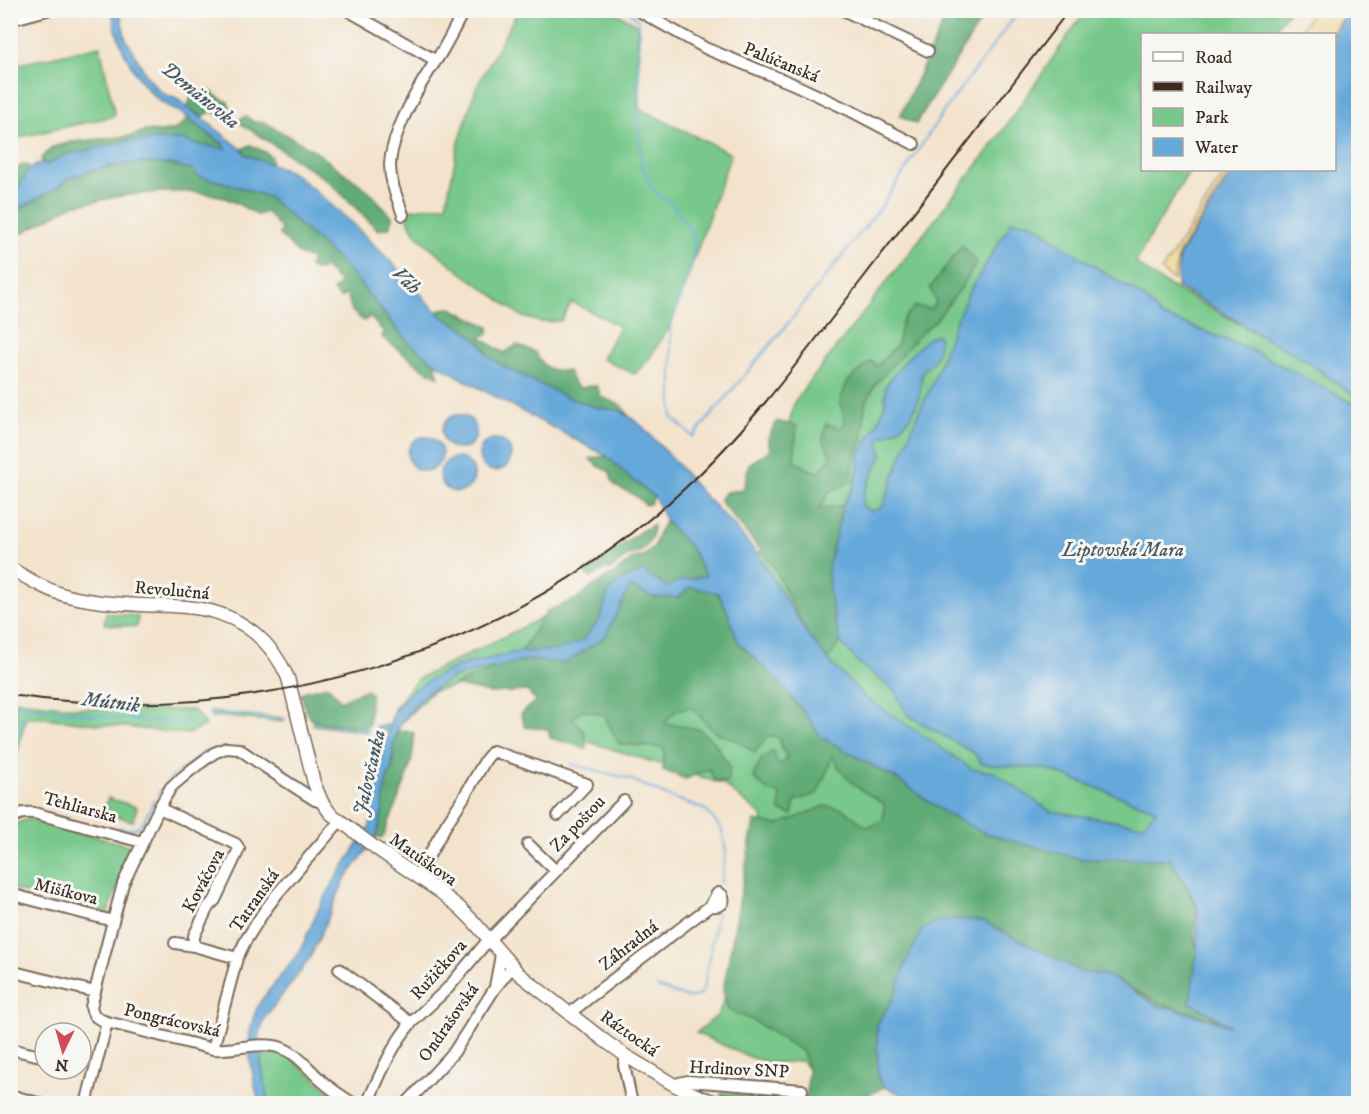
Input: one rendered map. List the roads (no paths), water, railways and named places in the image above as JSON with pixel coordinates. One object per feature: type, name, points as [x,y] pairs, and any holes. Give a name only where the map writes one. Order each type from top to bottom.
[{"type":"main road","name":"Revolučná","points":[[10,568],[41,586],[65,595],[121,604],[207,610],[246,626],[263,640],[282,665],[290,687],[310,770],[322,802]]},
{"type":"main road","name":"Matúškova","points":[[322,802],[330,813],[359,836],[460,908],[525,979]]},
{"type":"main road","name":"Ráztocká","points":[[525,979],[626,1056],[676,1086],[722,1104]]},
{"type":"street","points":[[10,20],[47,10]]},
{"type":"street","points":[[346,10],[435,60]]},
{"type":"street","points":[[403,215],[392,178],[390,163],[393,149],[405,117],[464,10]]},
{"type":"street","points":[[843,10],[928,51]]},
{"type":"street","name":"Palúčanská","points":[[645,12],[706,49],[801,88],[914,144]]},
{"type":"street","name":"Matúškova","points":[[159,808],[171,788],[180,779],[214,753],[231,748],[239,749],[289,784],[322,802]]},
{"type":"street","points":[[417,877],[447,823],[493,751],[587,784],[558,815]]},
{"type":"street","points":[[289,784],[304,783],[309,778],[310,770]]},
{"type":"street","name":"Za poštou","points":[[490,939],[624,801]]},
{"type":"street","points":[[86,1104],[106,1022],[93,1015],[91,1007],[112,921],[123,884],[159,808]]},
{"type":"street","name":"Kováčova","points":[[159,808],[236,844],[239,849],[215,900],[208,907],[194,936],[194,946]]},
{"type":"street","name":"Tehliarska","points":[[10,819],[19,813],[34,813],[142,842]]},
{"type":"street","name":"Tatranská","points":[[213,1049],[237,958],[246,940],[262,913],[340,821]]},
{"type":"street","name":"Za poštou","points":[[528,843],[556,871]]},
{"type":"street","name":"Mišíkova","points":[[10,894],[112,921]]},
{"type":"street","name":"Záhradná","points":[[570,1013],[710,906]]},
{"type":"street","name":"Ružičkova","points":[[367,1104],[400,1036],[448,988],[490,939]]},
{"type":"street","points":[[175,944],[194,946],[237,958]]},
{"type":"street","name":"Ondrašovská","points":[[497,986],[501,955]]},
{"type":"street","name":"Ondrašovská","points":[[406,1104],[454,1052],[512,967]]},
{"type":"street","name":"Ružičkova","points":[[339,969],[411,1023]]},
{"type":"street","points":[[10,971],[95,992]]},
{"type":"street","name":"Ondrašovská","points":[[497,986],[525,979]]},
{"type":"street","name":"Pongrácovská","points":[[106,1022],[213,1049],[227,1050],[246,1045],[276,1046],[288,1051],[328,1086],[354,1104]]},
{"type":"street","points":[[10,1049],[33,1054]]},
{"type":"street","points":[[626,1056],[624,1065],[633,1104]]},
{"type":"street","name":"Hrdinov SNP","points":[[676,1086],[688,1081],[802,1090]]},
{"type":"street","points":[[10,1095],[41,1104]]},
{"type":"water","name":"Liptovská Mara","points":[[112,11],[120,11],[125,37],[147,76],[157,88],[177,99],[242,149],[246,155],[292,172],[313,189],[350,221],[444,318],[463,328],[481,344],[490,358],[566,397],[598,408],[619,410],[642,426],[759,556],[808,635],[828,660],[865,697],[971,769],[994,772],[1050,811],[1142,825],[1156,810],[1047,769],[982,764],[974,753],[908,715],[895,691],[860,664],[840,642],[829,594],[828,569],[843,505],[853,488],[860,453],[879,421],[885,403],[886,385],[904,362],[927,339],[937,334],[940,339],[936,354],[933,362],[924,369],[922,374],[915,408],[907,421],[895,431],[879,438],[882,455],[863,494],[863,507],[871,511],[882,508],[954,325],[969,292],[1012,221],[1032,223],[1069,250],[1145,298],[1162,317],[1252,350],[1358,406],[1358,1103],[924,1104],[884,1087],[878,1078],[877,1024],[896,994],[906,962],[922,930],[936,922],[951,919],[982,921],[1082,972],[1109,976],[1160,1007],[1172,1008],[1230,1026],[1190,1002],[1197,952],[1198,907],[1171,859],[1080,859],[987,834],[948,815],[897,779],[821,737],[804,712],[773,676],[738,642],[727,610],[718,593],[690,587],[678,598],[653,597],[630,587],[605,637],[565,663],[528,660],[453,677],[424,695],[399,725],[393,744],[392,770],[385,787],[377,834],[345,879],[312,954],[266,1016],[261,1027],[259,1037],[261,1063],[268,1103],[259,1103],[249,1052],[254,1015],[260,1002],[300,951],[318,910],[370,826],[380,774],[379,768],[396,709],[410,693],[429,680],[457,666],[517,652],[557,650],[582,641],[600,619],[608,593],[622,579],[643,571],[667,587],[678,581],[706,576],[690,547],[666,521],[654,496],[608,457],[435,363],[406,340],[347,268],[269,198],[197,176],[193,169],[171,164],[141,163],[97,169],[68,178],[57,188],[11,216],[11,191],[17,188],[31,168],[42,162],[47,165],[65,155],[129,141],[184,140],[194,144],[226,149],[223,144],[153,95],[142,83],[119,40]]},
{"type":"water","points":[[1348,11],[1358,11],[1358,398],[1302,358],[1177,287],[1179,256],[1233,171],[1336,171],[1335,33]]},
{"type":"water","points":[[459,415],[471,420],[476,432],[471,444],[459,449],[447,444],[442,432],[447,420]]},
{"type":"water","points":[[425,437],[437,442],[442,454],[437,466],[425,471],[413,466],[408,454],[413,442]]},
{"type":"water","points":[[495,439],[506,444],[511,455],[506,466],[495,471],[484,466],[479,455],[484,444]]},
{"type":"water","points":[[457,458],[469,463],[474,475],[469,487],[457,492],[445,487],[440,475],[445,463]]},
{"type":"waterway","points":[[626,10],[639,21],[638,121],[642,166],[650,185],[656,193],[673,206],[686,222],[694,240],[695,249],[691,268],[670,327],[672,417],[693,437],[881,207],[944,111],[1020,10]]},
{"type":"waterway","name":"Mútnik","points":[[10,704],[142,721],[186,723],[194,720]]},
{"type":"waterway","name":"Mútnik","points":[[10,763],[26,706]]},
{"type":"waterway","name":"Mútnik","points":[[210,715],[236,714],[285,720]]},
{"type":"waterway","name":"Mútnik","points":[[313,723],[358,729],[367,728]]},
{"type":"waterway","name":"Mútnik","points":[[376,727],[391,727]]},
{"type":"waterway","name":"Mútnik","points":[[361,730],[368,731]]},
{"type":"waterway","points":[[158,794],[172,777],[207,749]]},
{"type":"waterway","points":[[571,764],[630,779],[706,810],[722,830],[726,852],[721,883]]},
{"type":"waterway","points":[[118,829],[134,829],[143,823],[154,800]]},
{"type":"waterway","points":[[657,987],[688,998],[700,995],[704,987],[717,913]]},
{"type":"railway","points":[[10,695],[102,703],[193,701],[283,689],[371,668],[455,637],[536,597],[613,548],[684,489],[756,414],[1069,10]]},
{"type":"water label","name":"Demänovka","points":[[200,96]]},
{"type":"water label","name":"Váh","points":[[406,281]]},
{"type":"water label","name":"Jalovčanka","points":[[370,773]]}]
